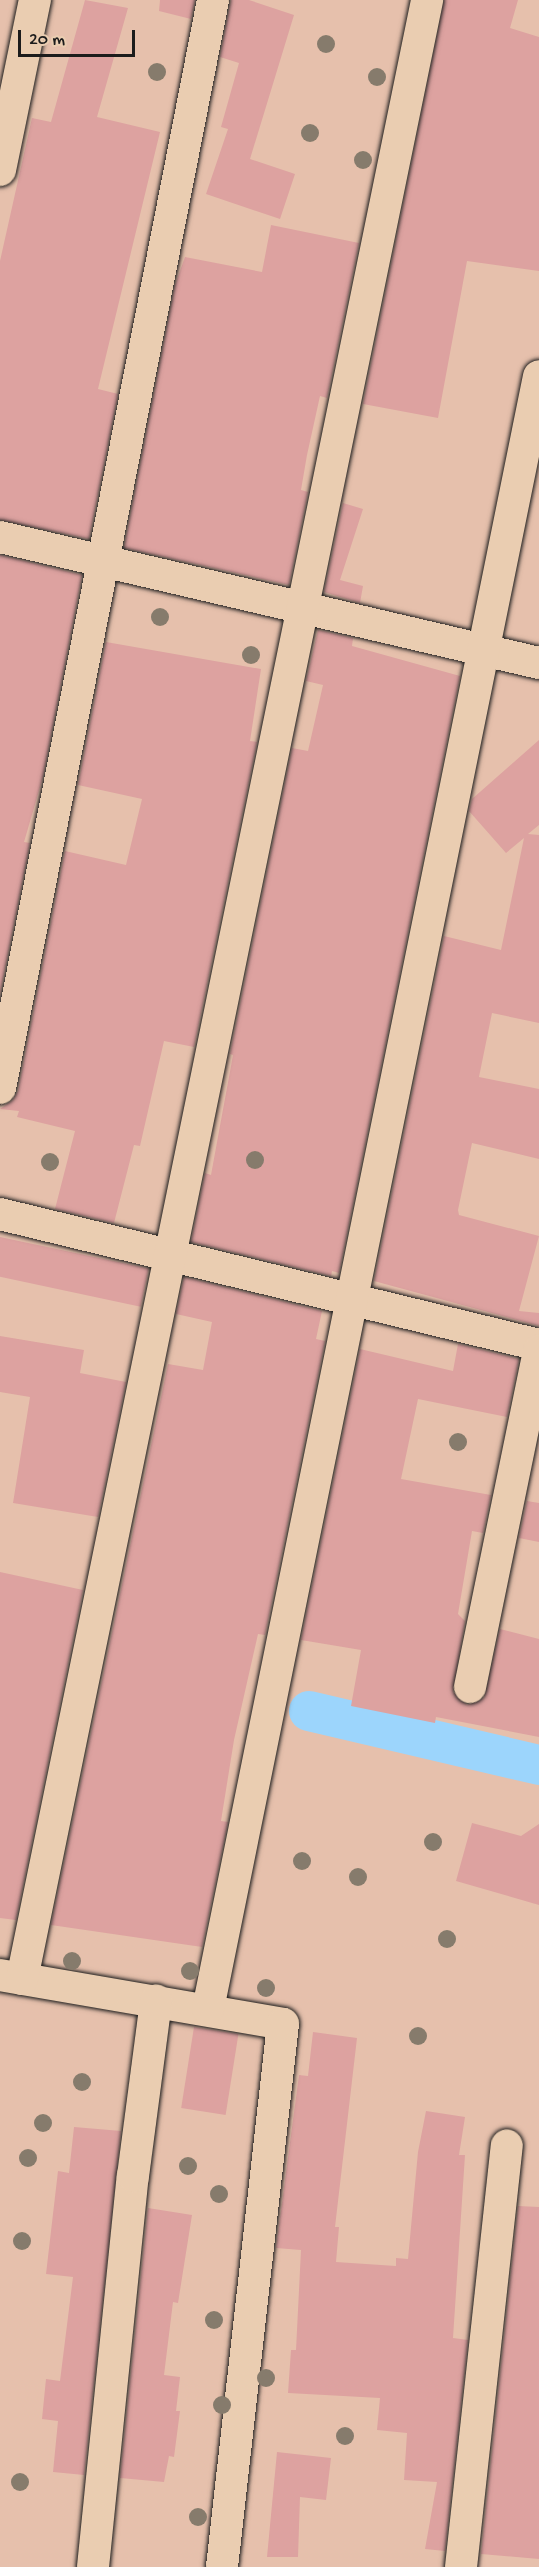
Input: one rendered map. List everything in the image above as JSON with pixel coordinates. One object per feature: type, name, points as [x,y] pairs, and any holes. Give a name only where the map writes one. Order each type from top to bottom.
[{"type":"street","points":[[0,170],[35,0]]},
{"type":"street","points":[[0,1088],[213,0]]},
{"type":"street","points":[[222,2567],[283,2024],[208,2009],[11,1977],[169,1255],[427,0]]},
{"type":"street","points":[[208,2009],[350,1299],[539,376]]},
{"type":"street","points":[[0,537],[539,663]]},
{"type":"street","points":[[0,1214],[539,1345]]},
{"type":"street","points":[[470,1687],[539,1351]]},
{"type":"street","points":[[93,2567],[133,2176],[156,2001]]},
{"type":"street","points":[[461,2567],[507,2145]]},
{"type":"building","points":[[85,0],[128,8],[97,117],[160,132],[98,389],[118,394],[89,539],[0,520],[0,261],[32,118],[51,122]]},
{"type":"building","points":[[160,0],[195,0],[191,19],[159,11]]},
{"type":"building","points":[[231,0],[249,0],[294,15],[250,159],[295,174],[280,219],[206,194],[228,129],[221,127],[239,63],[220,57]]},
{"type":"building","points":[[444,0],[518,0],[510,28],[539,37],[539,271],[467,261],[438,418],[363,404]]},
{"type":"building","points":[[271,225],[359,243],[327,398],[320,396],[307,455],[301,490],[308,492],[289,585],[124,548],[175,285],[185,257],[262,272]]},
{"type":"building","points":[[343,503],[363,509],[340,580],[363,586],[360,603],[324,592]]},
{"type":"building","points":[[0,555],[82,575],[43,777],[24,842],[30,843],[0,994]]},
{"type":"building","points":[[318,630],[353,638],[352,646],[460,676],[339,1273],[332,1271],[331,1276],[191,1242],[205,1173],[211,1175],[233,1055],[230,1054],[292,748],[308,751],[323,685],[306,681]]},
{"type":"building","points":[[106,642],[261,669],[250,741],[257,742],[194,1047],[164,1041],[140,1146],[134,1145],[114,1223],[55,1209],[75,1131],[17,1117],[19,1111],[0,1109],[13,1100],[18,1091],[65,851],[126,865],[142,799],[78,785]]},
{"type":"building","points":[[539,740],[539,825],[528,834],[539,835],[539,1023],[492,1013],[479,1077],[539,1089],[539,1159],[472,1143],[458,1210],[459,1215],[539,1236],[519,1311],[539,1313],[539,1326],[374,1281],[444,936],[501,950],[524,838],[506,853],[469,811],[472,799]]},
{"type":"building","points":[[0,1237],[149,1269],[141,1307],[0,1277]]},
{"type":"building","points":[[184,1277],[322,1311],[316,1339],[325,1341],[265,1635],[258,1634],[234,1740],[221,1821],[228,1822],[202,1947],[51,1925],[168,1364],[203,1370],[212,1322],[176,1314]]},
{"type":"building","points":[[0,1336],[84,1350],[80,1373],[126,1382],[98,1517],[13,1503],[30,1397],[0,1392]]},
{"type":"building","points":[[458,1344],[519,1359],[507,1417],[418,1399],[401,1479],[491,1495],[483,1533],[472,1531],[458,1614],[465,1621],[453,1692],[467,1705],[484,1698],[500,1629],[539,1639],[539,1737],[436,1717],[435,1723],[351,1706],[361,1650],[301,1640],[360,1349],[453,1371]]},
{"type":"building","points":[[527,1501],[539,1503],[539,1542],[519,1538]]},
{"type":"building","points":[[0,1572],[83,1590],[16,1920],[0,1918]]},
{"type":"building","points":[[472,1823],[521,1836],[539,1824],[539,1905],[456,1881]]},
{"type":"building","points":[[194,2027],[238,2034],[226,2115],[181,2108]]},
{"type":"building","points":[[313,2032],[357,2038],[335,2227],[339,2227],[336,2262],[396,2266],[396,2258],[408,2259],[418,2152],[426,2111],[465,2117],[459,2155],[465,2155],[453,2338],[468,2340],[445,2551],[425,2549],[437,2482],[404,2480],[407,2433],[377,2430],[380,2398],[288,2393],[291,2350],[296,2350],[301,2250],[276,2248],[299,2075],[308,2076]]},
{"type":"building","points":[[74,2127],[121,2131],[84,2475],[53,2472],[58,2421],[42,2419],[46,2379],[60,2381],[73,2277],[46,2274],[58,2171],[69,2173]]},
{"type":"building","points":[[518,2206],[539,2207],[539,2559],[481,2554]]},
{"type":"building","points":[[148,2208],[192,2215],[178,2303],[173,2302],[164,2375],[180,2377],[176,2411],[180,2411],[174,2457],[169,2456],[164,2482],[120,2478]]},
{"type":"building","points":[[277,2452],[331,2458],[326,2500],[300,2497],[298,2557],[267,2557]]},
{"type":"waterway","points":[[309,1711],[539,1765]]}]
